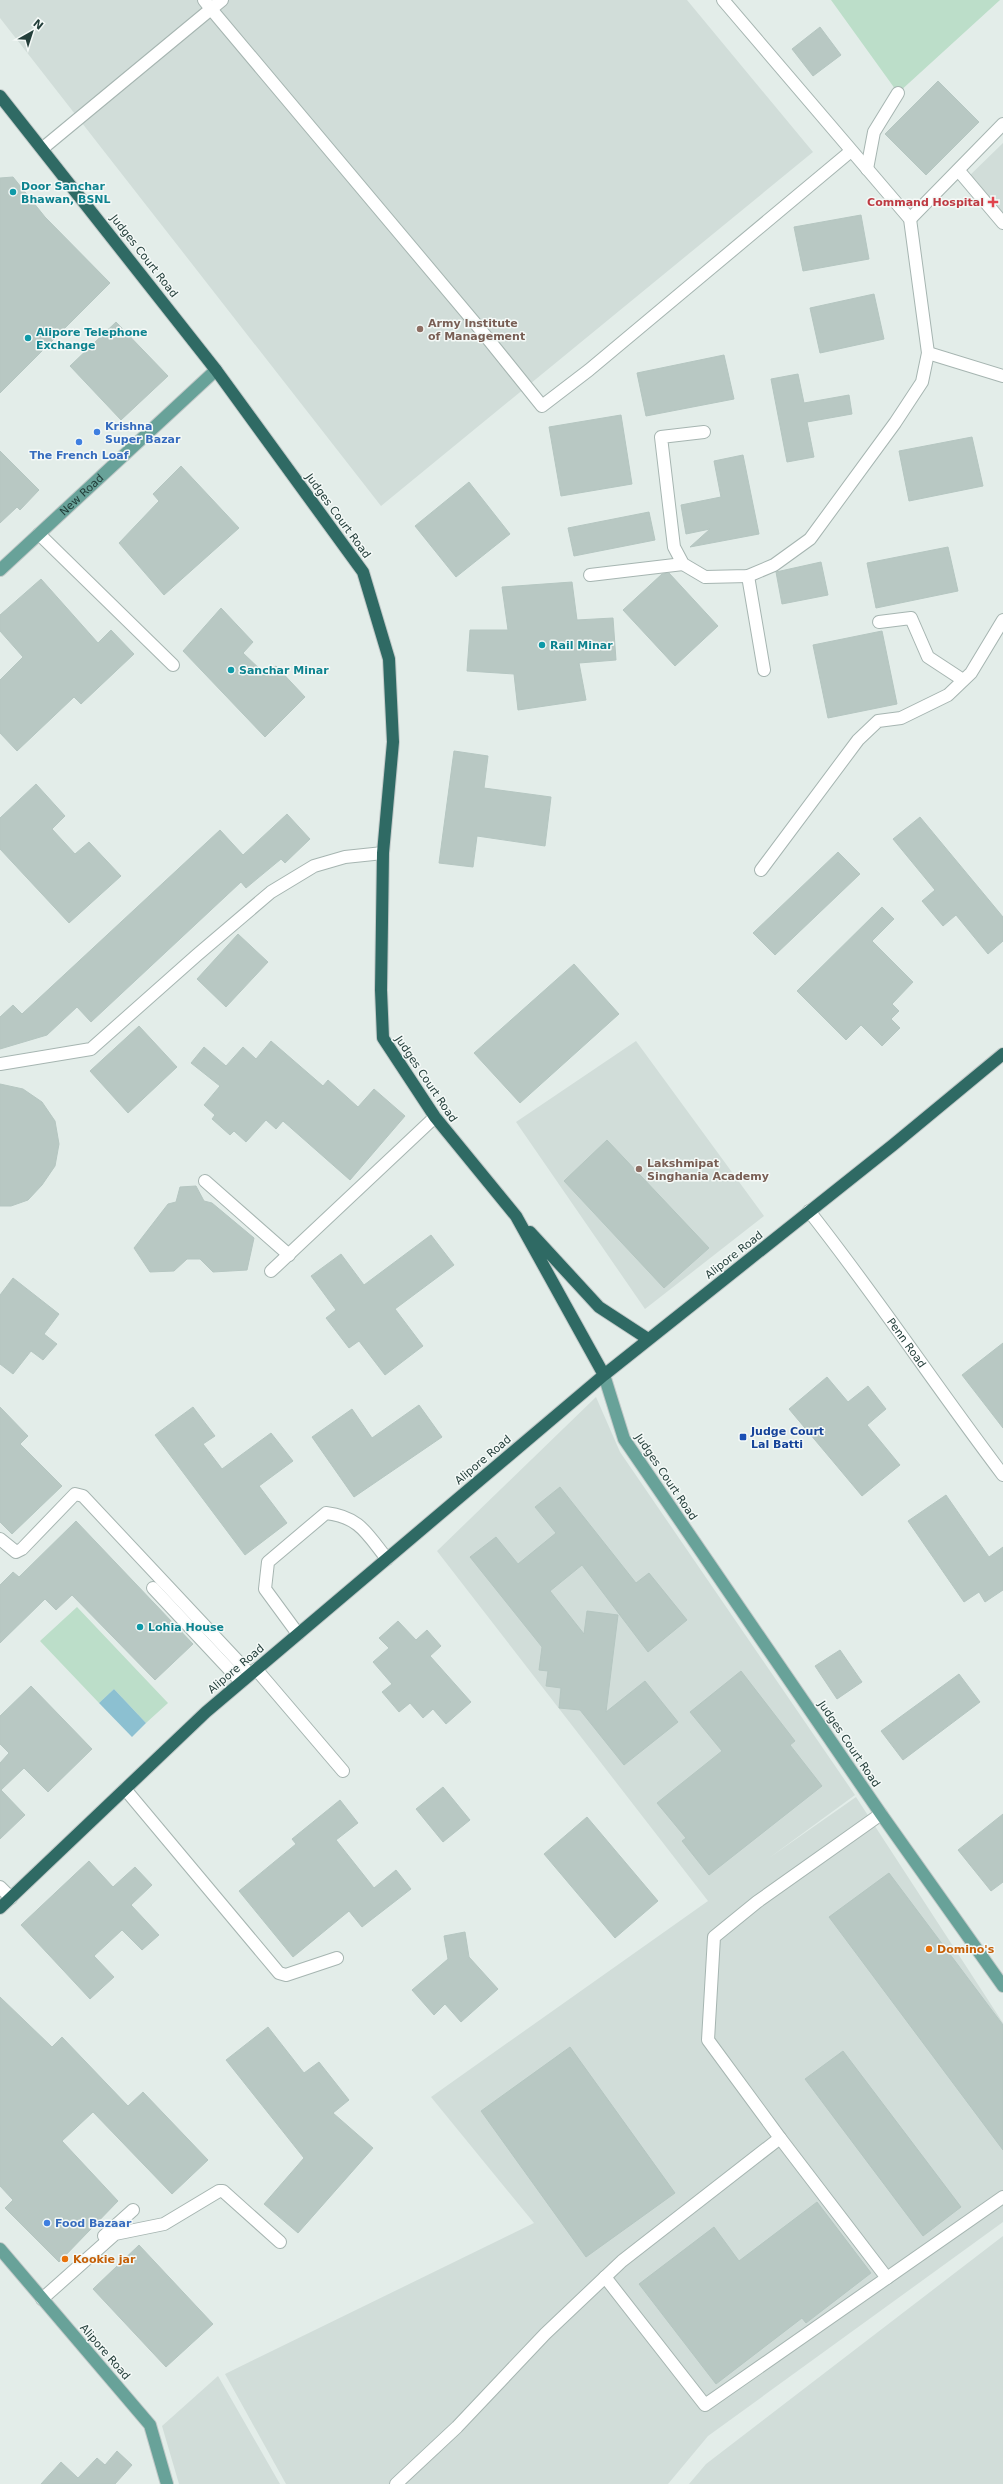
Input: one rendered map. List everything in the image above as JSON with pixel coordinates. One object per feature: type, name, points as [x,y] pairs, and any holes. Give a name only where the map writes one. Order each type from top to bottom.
[{"type":"highway","name":"Judges Court Road","points":[[0,96],[43,148],[216,370],[363,572],[389,659],[393,742],[383,854],[381,990],[383,1038],[435,1117],[516,1216],[604,1375]]},
{"type":"highway","name":"Alipore Road","points":[[0,1908],[206,1712],[249,1675],[604,1375],[1003,1054]]},
{"type":"highway","points":[[516,1216],[599,1307],[648,1339]]},
{"type":"main road","name":"New Road","points":[[0,570],[216,370]]},
{"type":"main road","name":"Judges Court Road","points":[[604,1375],[624,1438],[881,1814],[1003,1986]]},
{"type":"main road","name":"Alipore Road","points":[[0,2249],[150,2424],[167,2484]]},
{"type":"street","points":[[43,148],[207,4],[222,0]]},
{"type":"street","points":[[704,432],[661,437],[674,547],[683,564],[705,577],[748,576],[774,565],[810,539],[895,423],[922,382],[928,353],[910,219],[723,0]]},
{"type":"street","points":[[207,4],[480,329],[542,406],[589,370],[851,151]]},
{"type":"street","points":[[867,169],[874,132],[898,93]]},
{"type":"street","points":[[910,219],[959,171],[1003,124]]},
{"type":"street","points":[[959,171],[1003,223]]},
{"type":"street","points":[[928,353],[1003,376]]},
{"type":"street","points":[[39,534],[173,665]]},
{"type":"street","points":[[590,575],[683,564]]},
{"type":"street","points":[[748,576],[764,670]]},
{"type":"street","points":[[879,622],[911,618],[928,657],[963,680]]},
{"type":"street","points":[[761,870],[858,740],[878,721],[901,718],[948,695],[971,673],[1002,626]]},
{"type":"street","points":[[0,1064],[91,1049],[271,892],[314,866],[345,857],[383,854]]},
{"type":"street","points":[[271,1271],[435,1117]]},
{"type":"street","points":[[205,1181],[289,1255]]},
{"type":"street","name":"Penn Road","points":[[809,1211],[845,1256],[947,1401],[1003,1475]]},
{"type":"street","points":[[0,1539],[16,1552],[22,1549],[75,1494],[83,1496],[249,1675],[343,1771]]},
{"type":"street","points":[[298,1634],[265,1589],[268,1562],[326,1513],[344,1515],[359,1525],[387,1559]]},
{"type":"street","points":[[152,1588],[249,1675]]},
{"type":"street","points":[[125,1789],[279,1973],[286,1975],[337,1958]]},
{"type":"street","points":[[881,1814],[757,1902],[714,1937],[708,2040],[780,2138],[887,2278]]},
{"type":"street","points":[[0,1887],[11,1898]]},
{"type":"street","points":[[396,2484],[457,2427],[545,2334],[622,2261],[780,2138]]},
{"type":"street","points":[[40,2296],[116,2234],[164,2224],[223,2191],[280,2242]]},
{"type":"street","points":[[605,2277],[705,2405],[1003,2196]]},
{"type":"street","points":[[40,2296],[133,2210]]},
{"type":"shaded area","name":"Army Institute of Management","points":[[0,0],[687,0],[813,152],[381,506],[0,18]]},
{"type":"shaded area","name":"Command Hospital","points":[[1003,143],[1003,223],[965,180]]},
{"type":"shaded area","name":"Lakshmipat Singhania Academy","points":[[636,1041],[764,1216],[645,1309],[516,1122]]},
{"type":"shaded area","points":[[596,1397],[620,1452],[855,1795],[769,1858],[856,1797],[1003,2023],[1003,2222],[708,2436],[668,2484],[286,2484],[225,2374],[534,2223],[431,2097],[708,1901],[437,1551]]},
{"type":"shaded area","points":[[1003,2236],[1003,2484],[689,2484],[706,2464]]},
{"type":"shaded area","points":[[218,2376],[280,2484],[179,2484],[162,2426]]},
{"type":"green space","points":[[831,0],[1000,0],[898,93]]},
{"type":"green space","points":[[77,1607],[168,1703],[146,1723],[114,1689],[99,1703],[40,1641]]},
{"type":"water","points":[[114,1689],[146,1723],[132,1737],[99,1703]]},
{"type":"building","points":[[820,27],[841,55],[813,76],[792,49]]},
{"type":"building","points":[[938,81],[979,122],[926,175],[885,134]]},
{"type":"building","name":"Alipore Telephone Exchange","points":[[13,177],[45,217],[110,283],[0,393],[0,178]]},
{"type":"building","points":[[861,215],[869,259],[803,271],[794,227]]},
{"type":"building","points":[[874,294],[884,339],[820,353],[810,308]]},
{"type":"building","points":[[116,322],[168,376],[121,420],[70,366]]},
{"type":"building","points":[[724,355],[734,399],[646,416],[637,373]]},
{"type":"building","points":[[798,374],[804,403],[849,395],[852,414],[807,422],[814,457],[787,462],[771,379]]},
{"type":"building","points":[[621,415],[632,484],[561,496],[549,427]]},
{"type":"building","points":[[972,437],[983,486],[909,501],[899,451]]},
{"type":"building","points":[[0,451],[39,490],[20,510],[17,507],[0,523]]},
{"type":"building","points":[[743,455],[759,534],[690,547],[710,529],[686,534],[681,505],[721,497],[714,461]]},
{"type":"building","points":[[181,466],[239,528],[164,595],[119,543],[159,501],[153,494]]},
{"type":"building","points":[[469,482],[510,534],[456,577],[415,526]]},
{"type":"building","points":[[649,512],[655,540],[574,556],[568,528]]},
{"type":"building","points":[[948,547],[958,591],[876,608],[867,563]]},
{"type":"building","points":[[821,562],[828,595],[782,604],[776,572]]},
{"type":"building","points":[[669,573],[718,626],[675,666],[623,610],[662,574]]},
{"type":"building","points":[[41,579],[98,643],[111,630],[134,654],[81,704],[74,697],[17,751],[0,733],[0,680],[23,657],[0,631],[0,615]]},
{"type":"building","name":"Rail Minar","points":[[572,582],[577,620],[613,618],[616,660],[579,663],[586,700],[518,710],[514,674],[467,671],[470,630],[508,630],[502,587]]},
{"type":"building","name":"Sanchar Minar","points":[[221,608],[253,642],[243,653],[264,673],[276,666],[305,697],[265,737],[183,651]]},
{"type":"building","points":[[882,631],[897,704],[828,718],[813,645]]},
{"type":"building","points":[[454,751],[488,756],[484,788],[551,797],[545,846],[477,836],[473,867],[439,863]]},
{"type":"building","points":[[36,784],[65,816],[52,829],[75,854],[89,842],[121,876],[69,923],[0,849],[0,818]]},
{"type":"building","points":[[287,814],[310,839],[285,863],[281,859],[246,888],[241,882],[91,1022],[77,1007],[47,1035],[0,1049],[0,1017],[13,1005],[22,1014],[220,830],[243,855]]},
{"type":"building","points":[[920,817],[1003,917],[1003,941],[988,954],[956,915],[943,926],[922,901],[935,890],[893,839]]},
{"type":"building","points":[[838,852],[860,874],[775,955],[753,933]]},
{"type":"building","points":[[882,907],[894,919],[872,941],[913,982],[892,1004],[899,1011],[891,1019],[900,1028],[882,1046],[861,1025],[846,1040],[797,991]]},
{"type":"building","points":[[238,934],[268,962],[226,1007],[197,979]]},
{"type":"building","points":[[574,964],[619,1014],[520,1103],[474,1053]]},
{"type":"building","points":[[139,1026],[177,1067],[128,1113],[90,1071]]},
{"type":"building","points":[[271,1041],[323,1086],[328,1080],[358,1107],[374,1089],[405,1116],[350,1180],[283,1121],[276,1129],[266,1120],[246,1142],[234,1131],[230,1135],[212,1119],[215,1115],[204,1105],[220,1086],[191,1063],[204,1047],[226,1066],[243,1047],[256,1059]]},
{"type":"building","points":[[0,1084],[23,1089],[42,1102],[55,1121],[59,1144],[55,1166],[42,1185],[28,1200],[11,1206],[0,1206]]},
{"type":"building","points":[[607,1140],[709,1248],[664,1288],[564,1181]]},
{"type":"building","points":[[196,1186],[204,1201],[212,1203],[254,1238],[247,1270],[213,1272],[200,1259],[187,1259],[174,1271],[150,1272],[134,1248],[168,1204],[176,1202],[180,1187]]},
{"type":"building","points":[[431,1235],[454,1265],[395,1309],[423,1346],[385,1375],[359,1341],[349,1348],[326,1318],[336,1310],[311,1276],[341,1254],[364,1285]]},
{"type":"building","points":[[13,1278],[59,1314],[44,1334],[57,1344],[43,1360],[31,1351],[13,1374],[0,1364],[0,1295]]},
{"type":"building","points":[[1003,1343],[1003,1428],[962,1375]]},
{"type":"building","points":[[827,1377],[848,1402],[868,1386],[886,1409],[867,1425],[900,1465],[862,1496],[789,1409]]},
{"type":"building","points":[[419,1405],[442,1437],[354,1497],[312,1437],[352,1409],[372,1438]]},
{"type":"building","points":[[0,1407],[28,1436],[20,1444],[62,1486],[12,1534],[0,1522]]},
{"type":"building","points":[[193,1407],[215,1436],[203,1444],[222,1469],[271,1433],[293,1461],[259,1486],[287,1523],[245,1555],[155,1435]]},
{"type":"building","points":[[560,1487],[636,1583],[649,1573],[687,1620],[648,1652],[582,1565],[550,1591],[584,1634],[587,1611],[618,1615],[606,1712],[645,1681],[678,1722],[624,1765],[580,1710],[559,1708],[561,1688],[546,1686],[548,1671],[539,1670],[542,1647],[470,1557],[496,1537],[518,1564],[556,1533],[535,1507]]},
{"type":"building","points":[[946,1495],[989,1557],[1003,1547],[1003,1590],[985,1602],[979,1592],[964,1602],[908,1521]]},
{"type":"building","points":[[76,1521],[193,1644],[155,1680],[72,1595],[56,1610],[45,1599],[0,1643],[0,1585],[13,1572],[19,1577]]},
{"type":"building","points":[[398,1621],[416,1640],[427,1630],[441,1646],[430,1656],[471,1702],[446,1724],[433,1709],[423,1718],[410,1703],[399,1712],[382,1692],[392,1684],[373,1662],[389,1648],[379,1638]]},
{"type":"building","points":[[840,1650],[862,1682],[837,1699],[815,1666]]},
{"type":"building","points":[[741,1671],[795,1741],[790,1745],[822,1786],[709,1875],[682,1841],[686,1838],[657,1803],[722,1751],[690,1712]]},
{"type":"building","points":[[959,1674],[980,1702],[903,1760],[881,1731]]},
{"type":"building","points":[[31,1686],[92,1749],[48,1792],[24,1768],[1,1790],[25,1815],[0,1839],[0,1763],[9,1753],[0,1744],[0,1716]]},
{"type":"building","points":[[443,1787],[470,1820],[443,1842],[416,1809]]},
{"type":"building","points":[[340,1800],[358,1823],[336,1840],[374,1888],[396,1870],[411,1889],[362,1927],[349,1911],[293,1957],[239,1891],[296,1844],[292,1839]]},
{"type":"building","points":[[1003,1814],[1003,1882],[991,1891],[958,1850]]},
{"type":"building","points":[[587,1817],[658,1901],[615,1938],[544,1854]]},
{"type":"building","points":[[89,1861],[113,1887],[135,1867],[152,1885],[131,1905],[159,1935],[142,1950],[122,1930],[94,1956],[114,1977],[90,1999],[21,1925]]},
{"type":"building","points":[[889,1873],[1003,2025],[1003,2150],[829,1917]]},
{"type":"building","points":[[465,1932],[469,1957],[498,1989],[461,2022],[445,2004],[434,2015],[412,1990],[448,1959],[444,1936]]},
{"type":"building","points":[[0,1997],[52,2047],[62,2037],[128,2106],[143,2092],[208,2160],[172,2194],[93,2112],[62,2141],[118,2201],[59,2262],[5,2208],[13,2200],[0,2186]]},
{"type":"building","points":[[268,2027],[304,2073],[319,2062],[349,2100],[333,2113],[373,2148],[298,2233],[264,2204],[304,2158],[226,2060]]},
{"type":"building","points":[[570,2047],[675,2193],[586,2257],[481,2111]]},
{"type":"building","points":[[843,2051],[961,2207],[923,2236],[805,2079]]},
{"type":"building","points":[[817,2202],[871,2273],[806,2323],[802,2318],[716,2384],[639,2284],[714,2227],[739,2261]]},
{"type":"building","points":[[139,2245],[213,2324],[166,2367],[93,2289]]},
{"type":"building","points":[[117,2451],[132,2465],[115,2484],[41,2484],[61,2462],[78,2478],[97,2458],[105,2465]]},
{"type":"place","name":"Door Sanchar Bhawan, BSNL","points":[[13,192]]},
{"type":"place","name":"Command Hospital","points":[[993,202]]},
{"type":"place","name":"Army Institute of Management","points":[[420,329]]},
{"type":"place","name":"Alipore Telephone Exchange","points":[[28,338]]},
{"type":"place","name":"Krishna Super Bazar","points":[[97,432]]},
{"type":"place","name":"The French Loaf","points":[[79,442]]},
{"type":"place","name":"Rail Minar","points":[[542,645]]},
{"type":"place","name":"Sanchar Minar","points":[[231,670]]},
{"type":"place","name":"Lakshmipat Singhania Academy","points":[[639,1169]]},
{"type":"place","name":"Judge Court Lal Batti","points":[[743,1437]]},
{"type":"place","name":"Lohia House","points":[[140,1627]]},
{"type":"place","name":"Domino's","points":[[929,1949]]},
{"type":"place","name":"Food Bazaar","points":[[47,2223]]},
{"type":"place","name":"Kookie jar","points":[[65,2259]]}]
